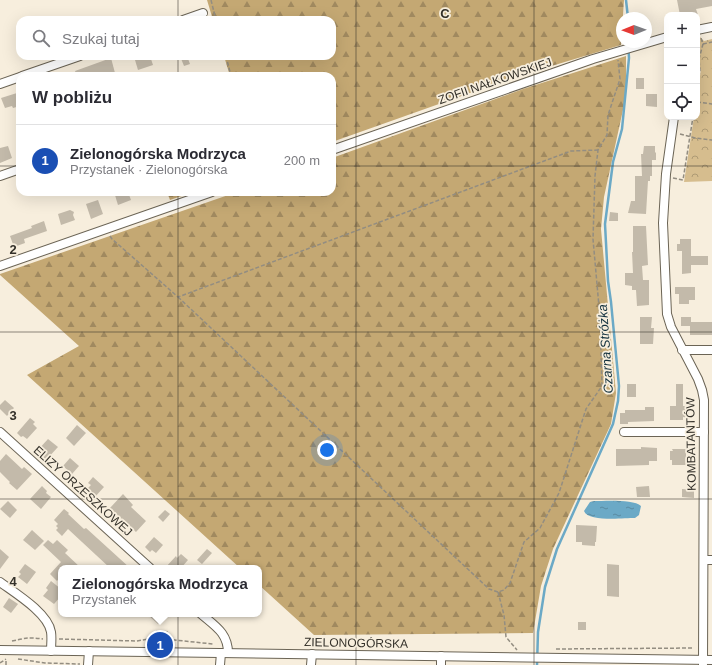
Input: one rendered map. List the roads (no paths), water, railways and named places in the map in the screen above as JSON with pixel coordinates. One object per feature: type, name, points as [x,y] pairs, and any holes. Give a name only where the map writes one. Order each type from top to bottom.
[{"type":"street","points":[[194,16],[203,13]]},
{"type":"street","points":[[700,30],[712,27]]},
{"type":"street","name":"ZOFII NAŁKOWSKIEJ","points":[[336,149],[664,38]]},
{"type":"street","points":[[33,72],[68,60]]},
{"type":"street","points":[[0,84],[16,78]]},
{"type":"street","name":"KOMBATANTÓW","points":[[674,120],[666,177],[663,223],[667,314],[670,327],[702,390],[704,400],[708,560],[703,662]]},
{"type":"street","points":[[0,176],[16,170]]},
{"type":"street","points":[[0,266],[201,196]]},
{"type":"street","points":[[682,350],[712,350]]},
{"type":"street","name":"ELIZY ORZESZKOWEJ","points":[[0,432],[147,565]]},
{"type":"street","points":[[624,432],[704,432]]},
{"type":"street","points":[[0,582],[42,616],[51,632],[51,651]]},
{"type":"street","points":[[204,617],[223,634],[226,650],[220,665]]},
{"type":"street","name":"ZIELONOGÓRSKA","points":[[0,650],[226,650],[312,654],[441,656],[519,661],[529,657],[703,662],[712,660]]},
{"type":"street","points":[[88,665],[89,651]]},
{"type":"street","points":[[311,665],[312,654]]},
{"type":"street","points":[[441,656],[441,665]]},
{"type":"water","points":[[626,501],[641,506],[639,515],[635,518],[599,518],[592,517],[584,511],[590,502]]},
{"type":"waterway","name":"Czarna Stróżka","points":[[626,0],[627,12]]},
{"type":"waterway","name":"Czarna Stróżka","points":[[537,665],[538,632],[545,587],[557,549],[613,424],[618,401],[619,386],[608,281],[605,224],[613,162],[622,129],[629,58],[628,48]]},
{"type":"place","name":"Zielonogórska Modrzyca","points":[[160,645]]}]
